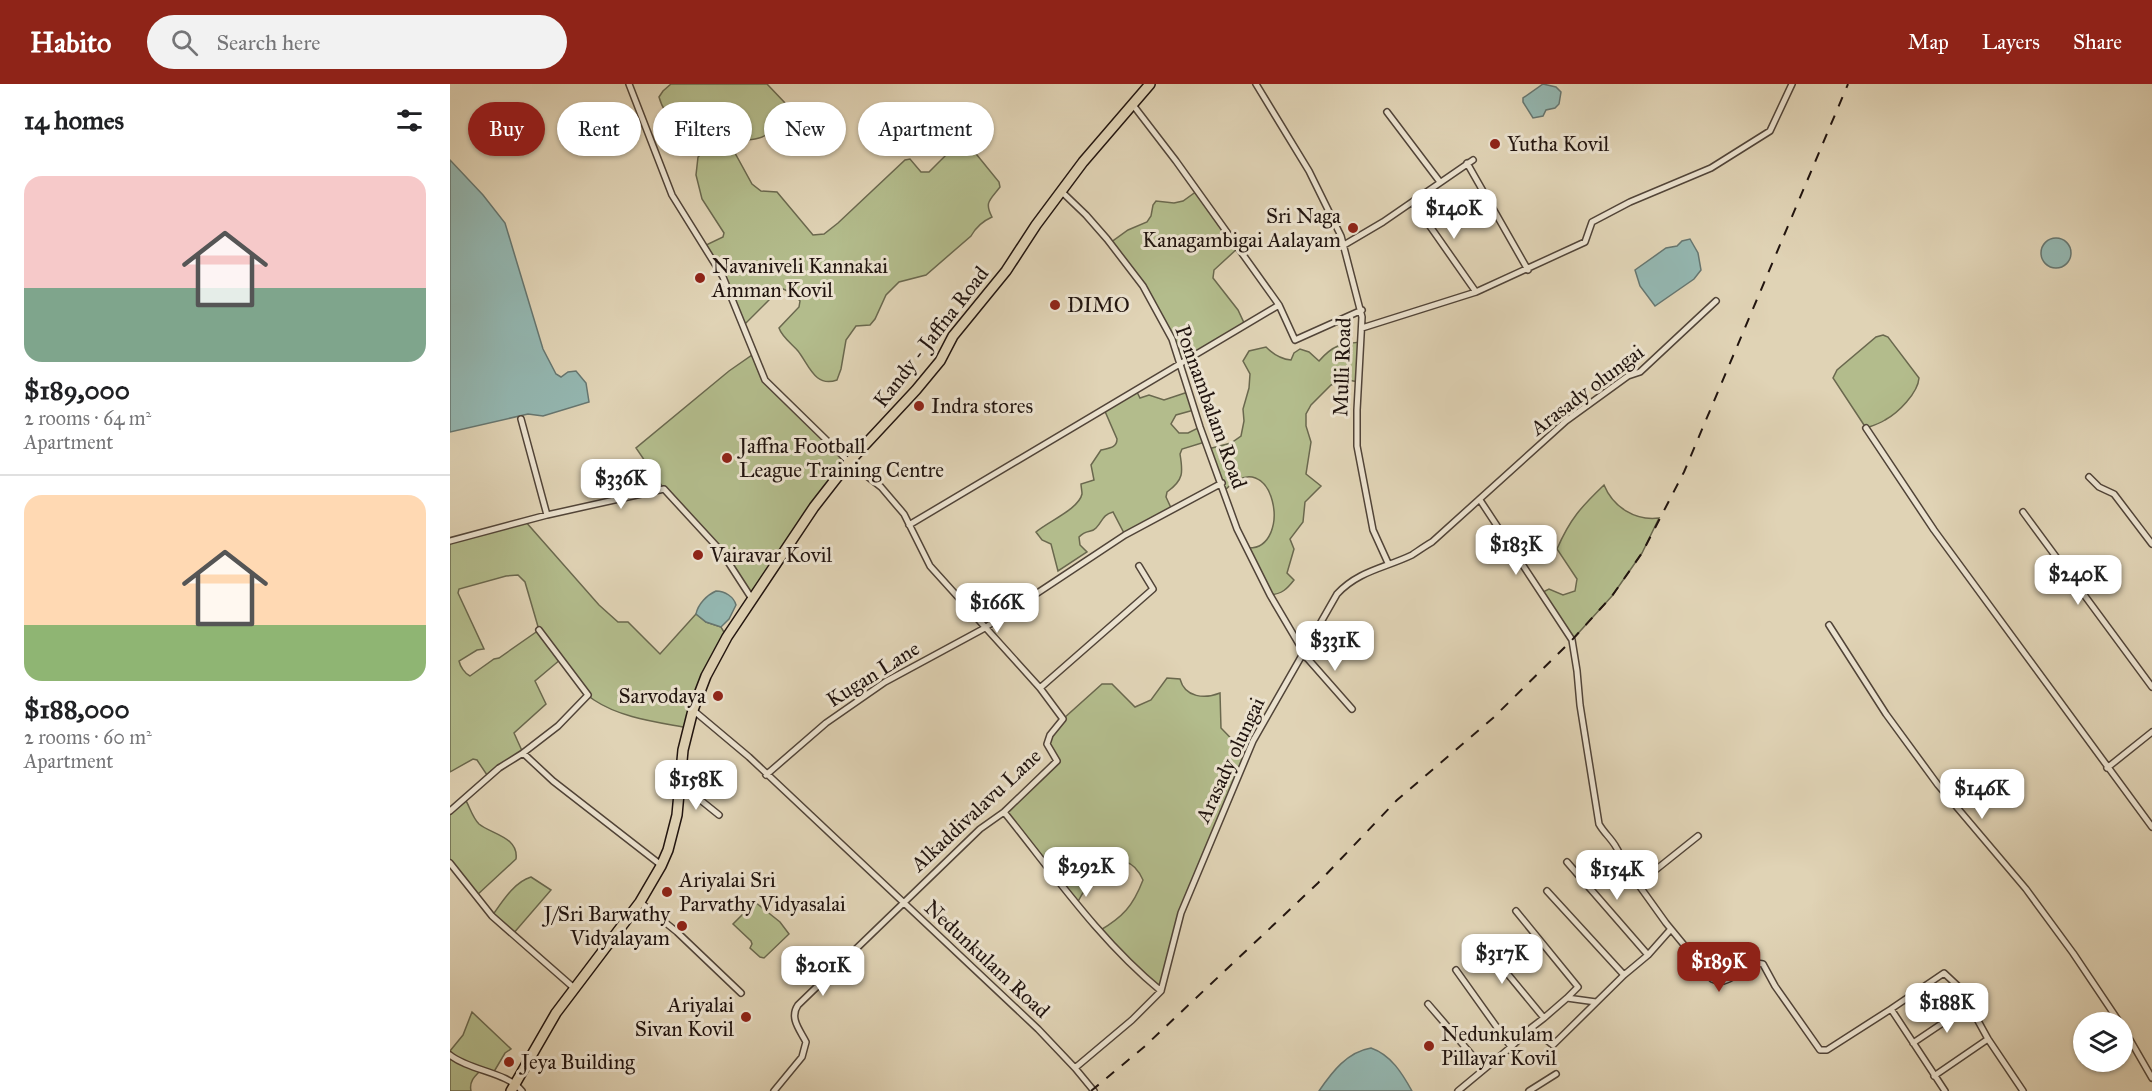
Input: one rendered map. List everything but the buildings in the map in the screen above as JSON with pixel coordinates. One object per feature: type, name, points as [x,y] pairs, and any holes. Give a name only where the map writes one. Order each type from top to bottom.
[{"type":"highway","name":"Kandy - Jaffna Road","points":[[516,1088],[556,1012],[640,902],[662,865],[672,837],[680,790],[683,750],[693,710],[728,637],[814,507],[849,462],[940,361],[953,336],[1006,271],[1061,191],[1150,84]]},
{"type":"street","name":"Alkaddivalavu Lane","points":[[629,84],[672,195],[723,277],[765,380],[849,462],[881,487],[904,514],[930,566],[1040,688],[1063,719],[1050,735],[1047,744],[1057,761],[1004,812],[980,829],[902,902],[856,951],[794,1011],[793,1017],[806,1042],[802,1056],[774,1091]]},
{"type":"street","name":"Mulli Road","points":[[1256,84],[1309,171],[1341,236],[1362,310],[1357,446],[1373,530],[1388,563]]},
{"type":"street","points":[[1362,328],[1400,318],[1476,292],[1585,242],[1592,222],[1610,211],[1711,168],[1770,132],[1792,84]]},
{"type":"street","points":[[1132,105],[1176,161],[1279,305],[1294,340],[1362,310]]},
{"type":"street","points":[[1387,112],[1440,182]]},
{"type":"street","points":[[1344,245],[1383,222],[1470,162],[1528,270]]},
{"type":"street","name":"Ponnambalam Road","points":[[1061,191],[1107,239],[1143,286],[1172,339],[1200,427],[1237,529],[1302,653],[1352,709]]},
{"type":"street","points":[[1413,202],[1476,292]]},
{"type":"street","name":"Arasady olungai","points":[[1161,991],[1181,913],[1253,741],[1337,594],[1348,582],[1411,555],[1432,542],[1566,421],[1628,376],[1640,372],[1649,365],[1716,301]]},
{"type":"street","points":[[909,525],[1279,305]]},
{"type":"street","points":[[521,419],[547,515]]},
{"type":"street","points":[[1866,428],[1934,530],[2152,827]]},
{"type":"street","points":[[2089,477],[2099,487],[2114,494],[2152,544]]},
{"type":"street","name":"Kugan Lane","points":[[766,775],[826,723],[885,682],[986,627],[1125,535],[1222,483]]},
{"type":"street","points":[[450,540],[547,515],[664,489],[721,551],[752,600]]},
{"type":"street","points":[[1480,500],[1572,640],[1599,824],[1603,832],[1615,844],[1629,874],[1712,979],[1718,982],[1727,981],[1750,962],[1763,964],[1775,986],[1820,1050],[1827,1050],[1944,974],[1960,988],[1988,1039],[2023,1091]]},
{"type":"street","points":[[2023,512],[2152,687]]},
{"type":"street","points":[[1040,688],[1153,589],[1139,566]]},
{"type":"street","points":[[1829,625],[1886,714],[1938,785],[2026,889],[2112,1012]]},
{"type":"street","points":[[450,811],[499,768],[558,726],[588,694],[539,630]]},
{"type":"street","name":"Nedunkulam Road","points":[[693,710],[749,757],[1038,1029],[1094,1091]]},
{"type":"street","points":[[2108,768],[2152,732]]},
{"type":"street","points":[[523,753],[553,781],[662,865]]},
{"type":"street","points":[[680,790],[688,790],[719,814]]},
{"type":"street","points":[[1004,812],[1039,859],[1057,877],[1076,905],[1136,970],[1161,991],[1132,1020],[1075,1068]]},
{"type":"street","points":[[1638,885],[1698,836]]},
{"type":"street","points":[[1568,862],[1648,955]]},
{"type":"street","points":[[450,863],[492,916],[574,988]]},
{"type":"street","points":[[1547,891],[1624,975]]},
{"type":"street","points":[[640,902],[676,932],[741,993]]},
{"type":"street","points":[[1458,1091],[1578,987],[1516,911]]},
{"type":"street","points":[[1531,1028],[1553,1045],[1624,975],[1648,955],[1671,929]]},
{"type":"street","points":[[1484,944],[1544,1018]]},
{"type":"street","points":[[1456,970],[1511,1047]]},
{"type":"street","points":[[1567,998],[1596,1002]]},
{"type":"street","points":[[1428,1004],[1484,1069]]},
{"type":"street","points":[[1913,1043],[1968,1006]]},
{"type":"street","points":[[1891,1009],[1945,1091]]},
{"type":"street","points":[[1934,1076],[1988,1039]]},
{"type":"street","points":[[2133,1046],[2152,1078]]},
{"type":"street","points":[[450,1055],[516,1088]]},
{"type":"street","points":[[1529,1091],[1557,1074]]},
{"type":"green space","points":[[671,84],[767,84],[784,102],[764,102],[764,135],[752,140],[752,102],[661,102],[659,97]]},
{"type":"green space","points":[[737,156],[752,184],[761,191],[777,192],[813,235],[824,234],[838,223],[905,160],[910,159],[921,172],[929,172],[945,156],[978,156],[999,182],[1000,187],[988,204],[992,217],[980,225],[971,236],[926,275],[899,282],[886,295],[870,325],[856,326],[846,340],[837,380],[829,382],[813,374],[798,351],[780,331],[779,328],[799,307],[800,301],[794,294],[781,288],[744,325],[737,306],[704,246],[723,237],[724,233],[702,199],[696,175],[698,157]]},
{"type":"green space","points":[[1197,191],[1238,248],[1214,270],[1213,278],[1238,310],[1245,325],[1179,364],[1159,316],[1110,243],[1128,230],[1147,222],[1156,201],[1174,203],[1183,201]]},
{"type":"green space","points":[[1883,335],[1888,337],[1919,378],[1918,384],[1901,408],[1876,425],[1866,428],[1833,378],[1837,370],[1876,337]]},
{"type":"green space","points":[[1361,342],[1359,382],[1348,380],[1331,385],[1311,405],[1306,414],[1306,426],[1311,442],[1306,474],[1321,486],[1305,502],[1303,522],[1290,539],[1294,549],[1287,573],[1294,580],[1284,590],[1270,595],[1247,548],[1262,544],[1271,533],[1274,517],[1272,501],[1266,487],[1255,478],[1241,478],[1224,491],[1208,449],[1231,443],[1241,436],[1244,421],[1243,409],[1250,374],[1243,361],[1249,351],[1266,347],[1277,356],[1291,360],[1294,353],[1300,349],[1309,352],[1319,361],[1337,346]]},
{"type":"green space","name":"Jaffna Football League Training Centre","points":[[755,353],[765,380],[849,462],[752,600],[721,551],[664,489],[636,448],[729,371]]},
{"type":"green space","points":[[1136,390],[1140,398],[1149,395],[1164,400],[1188,392],[1194,410],[1176,415],[1171,424],[1179,433],[1188,433],[1200,427],[1205,442],[1182,449],[1180,454],[1181,475],[1177,484],[1167,492],[1166,497],[1172,510],[1125,535],[1113,512],[1109,513],[1094,529],[1079,537],[1080,545],[1087,552],[1058,571],[1051,544],[1042,540],[1036,532],[1080,500],[1081,484],[1094,480],[1091,465],[1101,450],[1112,447],[1117,442],[1104,409]]},
{"type":"green space","points":[[1604,485],[1613,500],[1626,511],[1642,517],[1659,518],[1642,553],[1612,596],[1572,640],[1541,593],[1549,589],[1563,595],[1575,591],[1577,579],[1557,549],[1577,514]]},
{"type":"green space","points":[[525,521],[599,605],[618,622],[628,622],[660,654],[696,614],[706,622],[721,627],[727,637],[688,728],[640,718],[605,706],[584,692],[561,659],[535,681],[546,704],[514,733],[523,753],[489,778],[477,760],[473,759],[450,772],[450,541]],"holes":[[[518,575],[525,582],[539,630],[499,658],[470,676],[468,675],[459,661],[477,650],[484,649],[458,593],[459,589],[506,576]]]},
{"type":"green space","points":[[1167,678],[1180,679],[1186,690],[1196,695],[1208,696],[1220,693],[1221,728],[1248,756],[1181,913],[1161,991],[1099,931],[1121,916],[1135,897],[1143,880],[1135,867],[1126,862],[1116,862],[1106,867],[1089,885],[1076,905],[1004,812],[1057,762],[1047,744],[1063,719],[1102,684],[1112,684],[1135,707],[1151,700]]},
{"type":"green space","points":[[465,799],[479,824],[509,841],[516,852],[516,859],[476,896],[450,863],[450,811]]},
{"type":"green space","points":[[531,877],[551,890],[513,934],[492,916],[519,883]]},
{"type":"green space","points":[[755,902],[780,922],[789,934],[764,958],[750,948],[751,941],[733,924]]},
{"type":"green space","points":[[472,1012],[511,1049],[505,1053],[492,1075],[480,1071],[478,1073],[471,1082],[471,1091],[450,1091],[450,1051],[463,1035]]},
{"type":"water","points":[[1543,84],[1556,87],[1561,92],[1559,104],[1555,108],[1546,110],[1543,116],[1533,118],[1523,98]]},
{"type":"water","points":[[450,160],[483,195],[505,223],[543,349],[556,374],[561,377],[568,372],[576,371],[586,383],[589,402],[543,416],[528,414],[450,432]]},
{"type":"water","points":[[2056,238],[2067,242],[2071,253],[2067,264],[2056,268],[2045,264],[2041,253],[2045,242]]},
{"type":"water","points":[[1690,239],[1698,253],[1701,270],[1694,279],[1655,306],[1640,286],[1635,270],[1666,248],[1677,246],[1682,241]]},
{"type":"water","points":[[716,591],[729,595],[736,605],[729,619],[721,627],[706,622],[696,614],[703,600]]},
{"type":"water","points":[[1371,1048],[1390,1060],[1412,1091],[1319,1091],[1347,1058]]},
{"type":"railway","points":[[1091,1091],[1144,1047],[1318,883],[1397,800],[1493,718],[1572,640],[1612,596],[1642,553],[1684,472],[1848,84]]},
{"type":"place","name":"Yutha Kovil","points":[[1495,144]]},
{"type":"place","name":"Sri Naga Kanagambigai Aalayam","points":[[1353,228]]},
{"type":"place","name":"Navaniveli Kannakai Amman Kovil","points":[[700,278]]},
{"type":"place","name":"DIMO","points":[[1055,305]]},
{"type":"place","name":"Indra stores","points":[[919,406]]},
{"type":"place","name":"Jaffna Football League Training Centre","points":[[727,458]]},
{"type":"place","name":"Vairavar Kovil","points":[[698,555]]},
{"type":"place","name":"Sarvodaya","points":[[718,696]]},
{"type":"place","name":"Ariyalai Sri Parvathy Vidyasalai","points":[[667,892]]},
{"type":"place","name":"J/Sri Barwathy Vidyalayam","points":[[682,926]]},
{"type":"place","name":"Ariyalai Sivan Kovil","points":[[746,1017]]},
{"type":"place","name":"Nedunkulam Pillayar Kovil","points":[[1429,1046]]},
{"type":"place","name":"Jeya Building","points":[[509,1062]]}]
